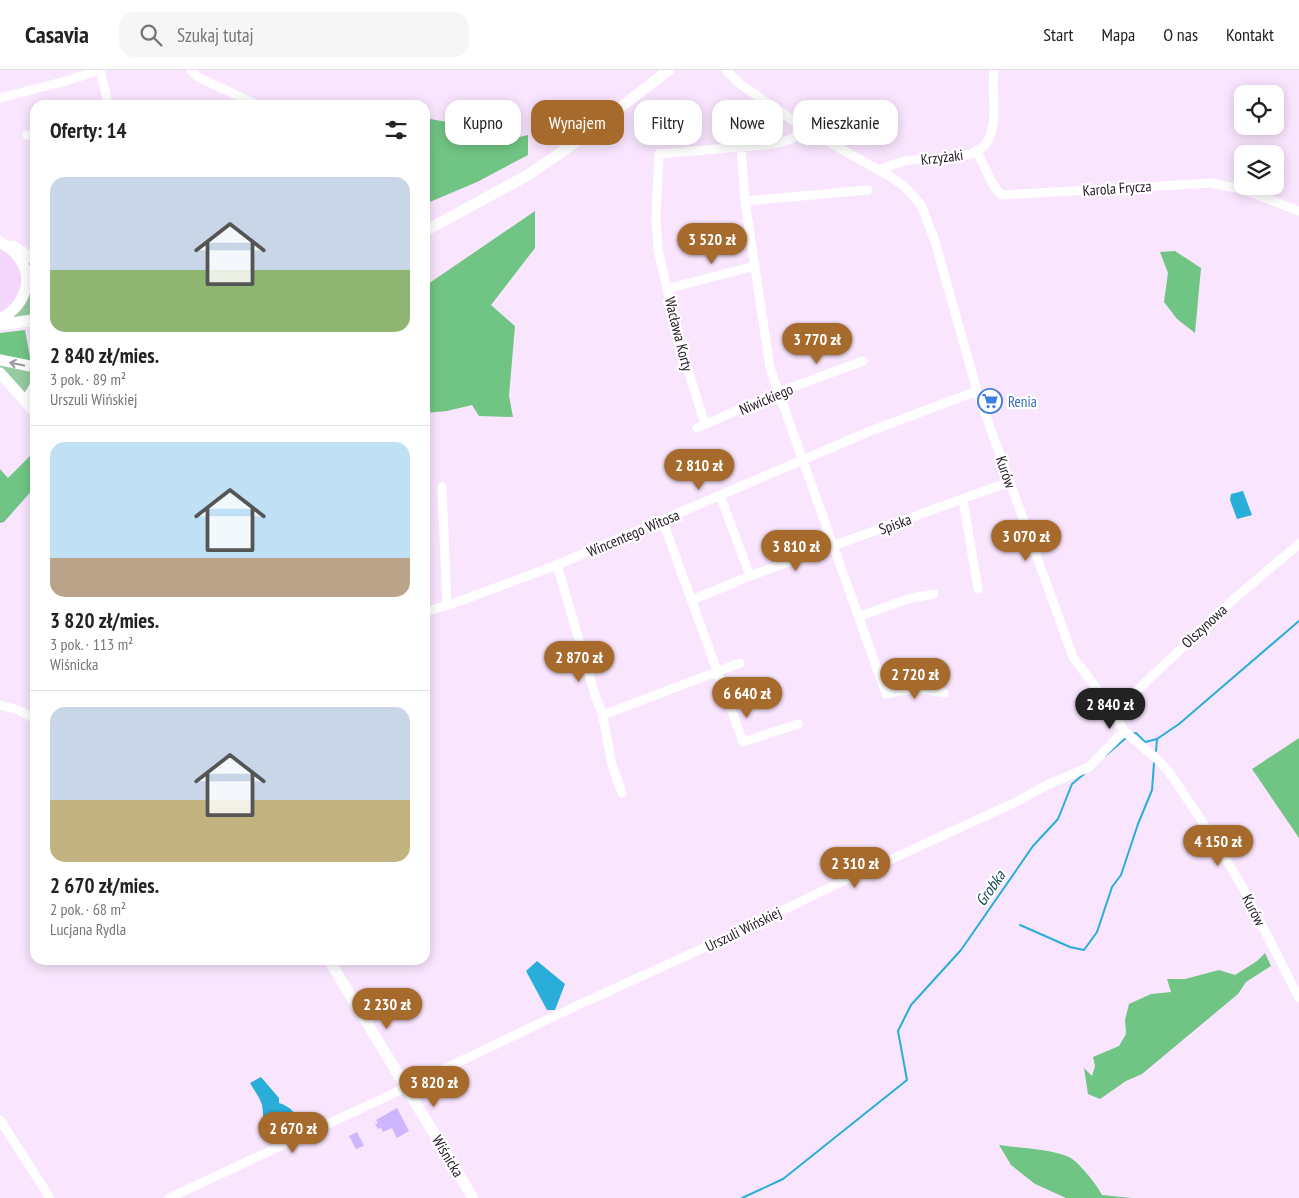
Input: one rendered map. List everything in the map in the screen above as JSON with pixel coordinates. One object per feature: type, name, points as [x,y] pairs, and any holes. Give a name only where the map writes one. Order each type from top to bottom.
[{"type":"main road","points":[[430,229],[528,175],[573,144],[669,70]]},
{"type":"main road","points":[[0,238],[30,257]]},
{"type":"main road","points":[[0,242],[17,254],[22,261],[27,280],[24,298],[10,313],[0,319]]},
{"type":"main road","points":[[0,325],[30,321]]},
{"type":"main road","points":[[0,360],[30,366]]},
{"type":"main road","points":[[0,373],[30,405]]},
{"type":"main road","name":"Wiśnicka","points":[[332,965],[473,1198]]},
{"type":"street","points":[[0,98],[100,70],[106,100]]},
{"type":"street","points":[[191,70],[198,77],[246,100]]},
{"type":"street","name":"Kurów","points":[[726,70],[740,84],[793,120]]},
{"type":"street","name":"Krzyżaki","points":[[879,170],[893,166],[901,161],[953,158],[985,145],[990,137],[992,127],[994,70]]},
{"type":"street","name":"Wacława Korty","points":[[701,426],[658,249],[656,218],[659,154],[742,147],[784,142],[793,138]]},
{"type":"street","name":"Kurów","points":[[831,145],[891,177],[913,194],[927,217],[977,391],[1073,657],[1114,712],[1127,734],[1157,759],[1169,772],[1214,839],[1239,881],[1299,998]]},
{"type":"street","points":[[742,147],[745,201],[770,368],[860,616],[886,694],[916,688],[944,693]]},
{"type":"street","name":"Karola Frycza","points":[[976,150],[984,162],[998,192],[1002,195],[1210,183],[1242,189],[1299,211]]},
{"type":"street","points":[[891,177],[893,166]]},
{"type":"street","points":[[745,201],[868,190]]},
{"type":"street","points":[[667,285],[670,288],[754,266]]},
{"type":"street","name":"Niwickiego","points":[[701,426],[779,392],[863,361]]},
{"type":"street","name":"Wincentego Witosa","points":[[430,611],[557,565],[868,432],[977,391]]},
{"type":"street","name":"Spiska","points":[[692,600],[750,576],[1009,482]]},
{"type":"street","points":[[442,487],[447,606]]},
{"type":"street","points":[[720,495],[750,576]]},
{"type":"street","points":[[963,500],[978,589]]},
{"type":"street","points":[[660,521],[666,530],[743,742],[798,724]]},
{"type":"street","name":"Olszynowa","points":[[1114,712],[1228,604],[1299,544]]},
{"type":"street","points":[[557,565],[596,698],[603,715],[612,765],[622,793]]},
{"type":"street","points":[[860,616],[911,598],[934,594]]},
{"type":"street","points":[[603,715],[740,663]]},
{"type":"street","points":[[0,705],[18,710],[30,716]]},
{"type":"street","name":"Urszuli Wińskiej","points":[[169,1198],[561,1013],[1018,801],[1047,785],[1075,774],[1095,762],[1127,734]]},
{"type":"street","points":[[0,1120],[50,1198]]},
{"type":"shaded area","points":[[0,247],[18,263],[23,281],[19,299],[0,315]]},
{"type":"green space","points":[[430,119],[445,122],[445,145],[521,145],[521,137],[528,135],[528,155],[477,182],[430,202]]},
{"type":"green space","points":[[535,211],[535,248],[491,305],[515,326],[509,396],[513,417],[479,416],[472,405],[430,413],[430,283]]},
{"type":"green space","points":[[1175,251],[1201,268],[1195,333],[1177,319],[1164,302],[1168,273],[1160,252]]},
{"type":"green space","points":[[27,260],[30,262],[30,315],[12,317],[20,310]]},
{"type":"green space","points":[[25,330],[30,363],[0,355],[0,333]]},
{"type":"green space","points":[[0,364],[30,369],[30,386],[24,393],[0,367]]},
{"type":"green space","points":[[30,456],[30,493],[4,522],[0,523],[0,469],[8,478]]},
{"type":"green space","points":[[1299,738],[1299,838],[1252,769]]},
{"type":"green space","points":[[1265,953],[1271,966],[1246,982],[1238,994],[1142,1074],[1126,1081],[1100,1099],[1088,1094],[1084,1068],[1092,1076],[1095,1066],[1093,1057],[1119,1046],[1126,1034],[1125,1020],[1129,1004],[1151,994],[1171,992],[1167,979],[1185,979],[1219,970],[1235,975],[1257,961]]},
{"type":"green space","points":[[999,1145],[1062,1154],[1077,1163],[1102,1195],[1132,1198],[1066,1198],[1035,1184],[1011,1165]]},
{"type":"water","points":[[1243,491],[1252,515],[1237,519],[1230,500],[1231,494]]},
{"type":"water","points":[[537,961],[565,984],[555,1010],[547,1010],[526,971]]},
{"type":"water","points":[[261,1077],[279,1098],[279,1103],[287,1106],[297,1117],[299,1126],[284,1136],[273,1138],[265,1127],[262,1105],[250,1083]]},
{"type":"building","points":[[397,1108],[409,1131],[397,1138],[392,1128],[383,1132],[375,1124],[378,1123],[376,1120]]},
{"type":"building","points":[[357,1132],[364,1146],[356,1149],[349,1136]]},
{"type":"waterway","name":"Grobka","points":[[1132,734],[1136,733],[1145,742],[1157,739],[1179,724],[1299,621]]},
{"type":"waterway","name":"Grobka","points":[[1105,756],[1126,738]]},
{"type":"waterway","points":[[1156,751],[1157,739]]},
{"type":"waterway","points":[[1020,925],[1070,947],[1084,950],[1097,932],[1112,887],[1121,875],[1138,824],[1152,790],[1154,763]]},
{"type":"waterway","name":"Grobka","points":[[742,1198],[783,1179],[907,1080],[898,1031],[911,1005],[961,950],[1033,846],[1058,819],[1072,784],[1084,774]]},
{"type":"place","name":"Renia","points":[[990,401]]}]
